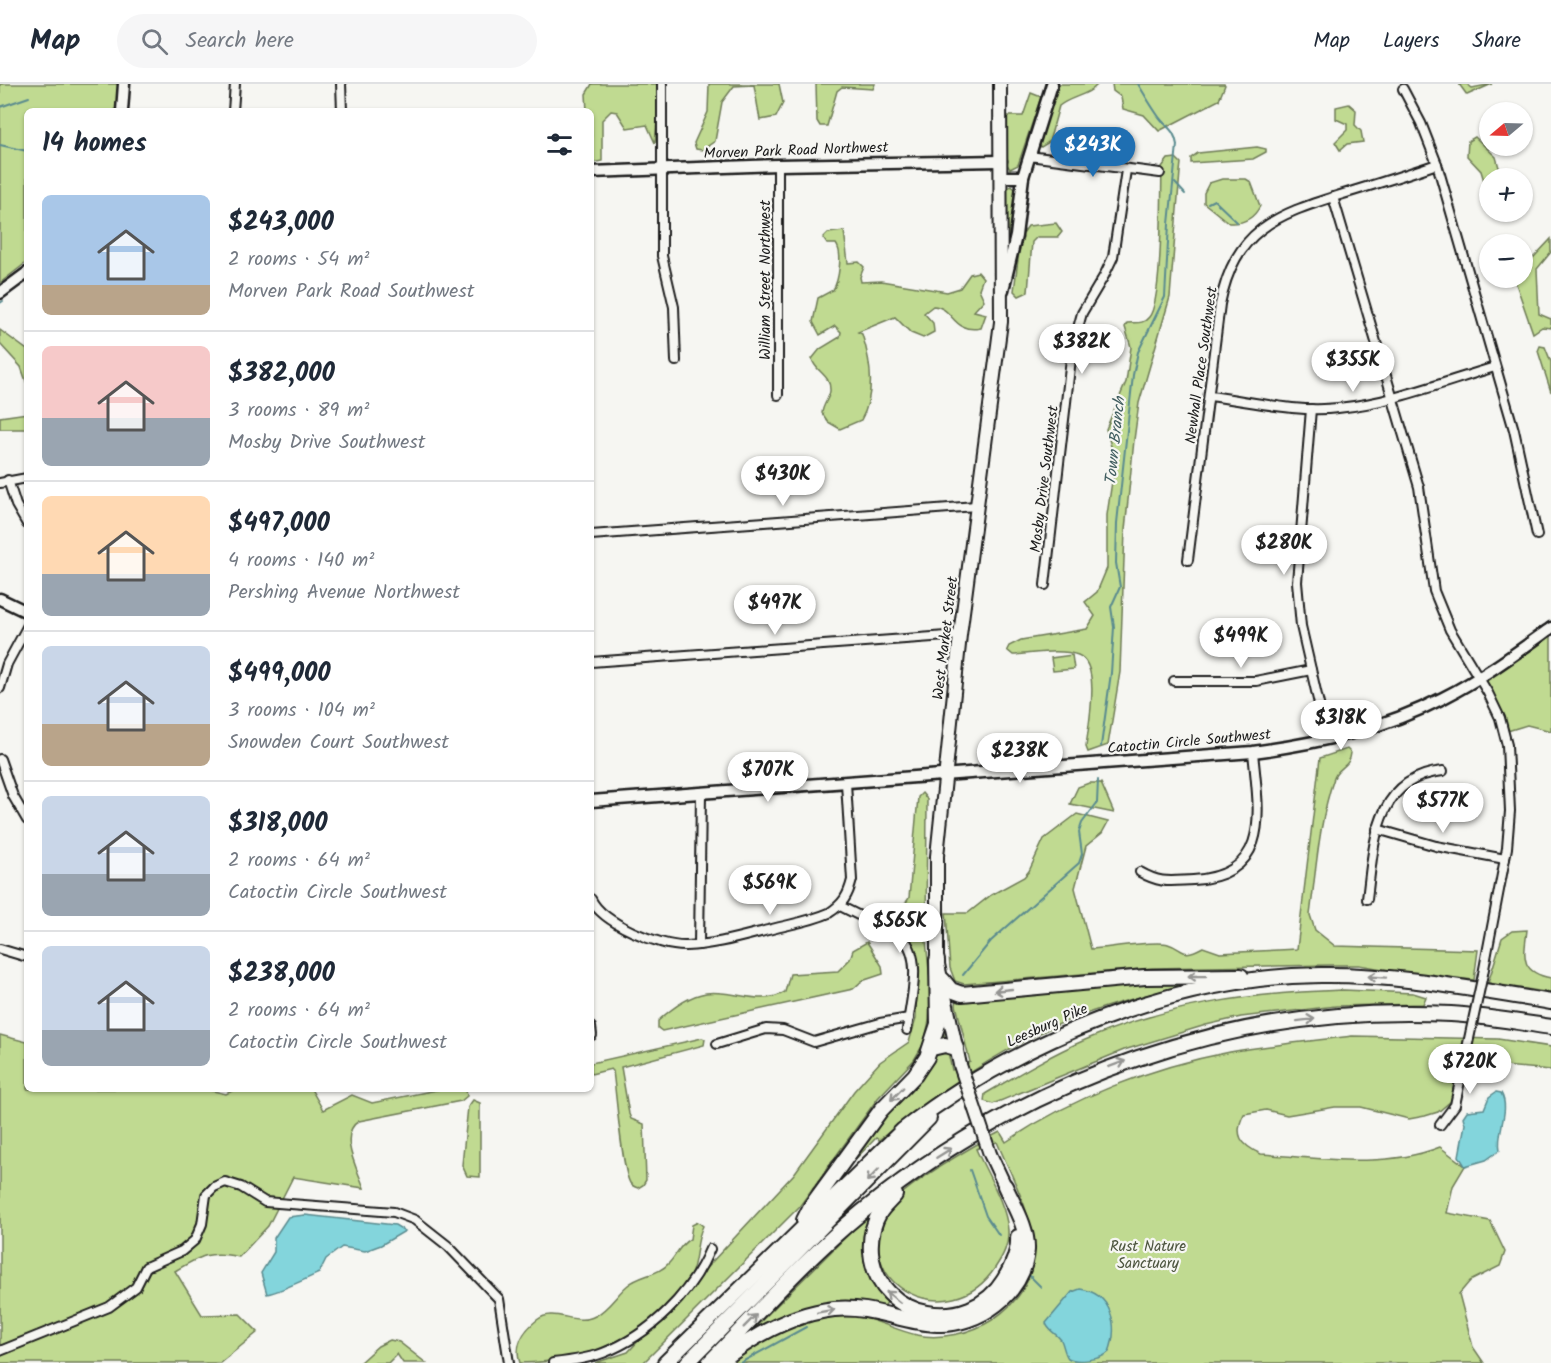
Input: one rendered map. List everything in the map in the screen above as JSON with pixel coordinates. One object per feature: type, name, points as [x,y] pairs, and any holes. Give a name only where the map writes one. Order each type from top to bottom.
[{"type":"highway","points":[[799,1232],[811,1206],[882,1110],[921,1067],[932,1048],[938,1024],[938,960]]},
{"type":"highway","points":[[943,980],[951,990],[962,994],[1145,977],[1276,976]]},
{"type":"highway","name":"Leesburg Pike","points":[[665,1363],[868,1162],[940,1101],[1000,1064],[1078,1027],[1151,1003],[1276,976],[1375,976],[1435,983],[1551,1002]]},
{"type":"highway","points":[[709,1363],[830,1240],[913,1173],[1016,1110],[1115,1064],[1199,1038],[1269,1024],[1387,1013],[1454,1015],[1551,1027]]},
{"type":"highway","points":[[932,1048],[945,1045],[956,1048]]},
{"type":"highway","points":[[687,1363],[924,1125],[940,1101]]},
{"type":"highway","points":[[913,1173],[877,1219],[872,1235],[871,1254],[874,1269],[886,1292],[901,1303],[925,1313],[961,1312],[979,1305],[1000,1287],[1011,1270],[1019,1247],[1016,1218],[1005,1186]]},
{"type":"highway","points":[[718,1363],[765,1331],[806,1315],[831,1309],[880,1311],[936,1324],[963,1321],[989,1310],[1010,1291],[1019,1276],[1027,1251],[1022,1224],[1005,1186]]},
{"type":"main road","name":"West Market Street","points":[[1000,84],[1003,291],[1001,322],[960,635],[937,856],[938,960],[956,1048],[990,1154],[1005,1186]]},
{"type":"street","points":[[122,108],[124,84]]},
{"type":"street","points":[[233,108],[235,84]]},
{"type":"street","points":[[342,84],[342,108]]},
{"type":"street","points":[[662,84],[662,256],[674,307],[676,361]]},
{"type":"street","points":[[1003,291],[1014,246],[1023,177],[1052,84]]},
{"type":"street","points":[[1403,89],[1421,123],[1437,164],[1514,430],[1538,535]]},
{"type":"street","points":[[1029,156],[1160,173]]},
{"type":"street","name":"Morven Park Road Northwest","points":[[594,172],[778,165],[1001,161]]},
{"type":"street","name":"Newhall Place Southwest","points":[[1188,560],[1224,286],[1240,250],[1252,236],[1275,219],[1298,208],[1437,164]]},
{"type":"street","name":"William Street Northwest","points":[[778,165],[778,395]]},
{"type":"street","name":"Mosby Drive Southwest","points":[[1045,585],[1072,350],[1082,313],[1113,256],[1126,170]]},
{"type":"street","points":[[1002,177],[1023,177]]},
{"type":"street","points":[[1333,197],[1422,499],[1434,591],[1450,630],[1500,718],[1507,746],[1510,812],[1505,859],[1455,1105],[1440,1125]]},
{"type":"street","points":[[0,293],[24,275]]},
{"type":"street","points":[[1209,396],[1311,409],[1338,409],[1495,367]]},
{"type":"street","points":[[1311,409],[1297,582],[1301,626],[1327,739]]},
{"type":"street","points":[[24,479],[4,482],[24,519]]},
{"type":"street","points":[[594,535],[976,506]]},
{"type":"street","points":[[0,599],[24,611]]},
{"type":"street","name":"Catoctin Circle Southwest","points":[[594,801],[1253,752],[1327,739],[1364,730],[1411,713],[1479,678],[1551,628]]},
{"type":"street","points":[[0,688],[7,664],[24,633]]},
{"type":"street","points":[[594,662],[960,635]]},
{"type":"street","points":[[1174,681],[1256,681],[1311,670]]},
{"type":"street","points":[[1140,872],[1156,881],[1200,879],[1226,872],[1245,856],[1254,843],[1259,827],[1253,752]]},
{"type":"street","points":[[0,762],[13,796],[24,815]]},
{"type":"street","points":[[1367,899],[1377,829],[1387,806],[1401,788],[1416,776],[1443,771]]},
{"type":"street","points":[[594,903],[603,916],[644,935],[676,945],[699,945],[820,916],[840,906],[848,896],[852,880],[846,783]]},
{"type":"street","points":[[699,945],[701,794]]},
{"type":"street","points":[[1377,829],[1436,846],[1505,859]]},
{"type":"street","points":[[840,906],[902,937],[910,945],[914,966],[908,1030]]},
{"type":"street","points":[[0,949],[24,956]]},
{"type":"street","points":[[717,1044],[766,1029],[783,1030],[814,1042],[880,1023],[909,1018]]},
{"type":"street","points":[[0,1351],[109,1307],[136,1287],[146,1267],[183,1251],[195,1240],[202,1224],[206,1195],[214,1187],[225,1182],[241,1187],[265,1202],[394,1212],[416,1220],[434,1233],[499,1299],[509,1363]]},
{"type":"street","points":[[553,1363],[603,1353],[645,1330],[664,1314],[700,1273],[710,1249]]},
{"type":"green space","points":[[0,84],[120,84],[117,108],[24,108],[24,264],[0,283]]},
{"type":"green space","points":[[592,84],[660,84],[655,143],[647,125],[627,128],[617,112],[611,111],[602,120],[602,161],[594,163],[594,108],[587,108],[586,94]]},
{"type":"green space","points":[[709,84],[779,84],[783,103],[776,117],[760,120],[754,85],[734,86],[722,102],[715,141],[702,150],[696,149],[694,143],[708,112]]},
{"type":"green space","points":[[816,84],[875,84],[873,89],[842,87],[837,91],[827,126],[820,126],[817,121]]},
{"type":"green space","points":[[1057,84],[1098,84],[1059,106],[1049,142],[1041,147],[1037,142]]},
{"type":"green space","points":[[1112,84],[1225,85],[1219,100],[1159,131],[1144,115],[1123,109],[1121,97],[1113,91]]},
{"type":"green space","points":[[1459,84],[1467,84],[1472,88],[1492,84],[1467,95]]},
{"type":"green space","points":[[1031,93],[1041,97],[1018,165],[1010,169],[1006,163],[1005,116],[1023,116]]},
{"type":"green space","points":[[1349,104],[1356,110],[1355,125],[1361,131],[1363,142],[1347,144],[1340,150],[1335,142],[1347,130],[1347,124],[1336,119],[1336,107]]},
{"type":"green space","points":[[1475,137],[1479,141],[1479,156],[1495,156],[1499,168],[1479,169],[1467,156],[1468,141]]},
{"type":"green space","points":[[1257,147],[1266,149],[1266,152],[1253,159],[1191,163],[1191,158],[1198,153]]},
{"type":"green space","points":[[1176,158],[1181,163],[1170,297],[1139,403],[1134,440],[1125,530],[1120,672],[1108,745],[1088,752],[1086,747],[1092,683],[1090,670],[1085,661],[1071,653],[1013,655],[1007,650],[1009,646],[1021,640],[1087,629],[1095,616],[1085,602],[1097,592],[1107,568],[1107,515],[1114,468],[1113,453],[1106,429],[1126,382],[1131,347],[1125,327],[1127,323],[1147,320],[1154,307],[1159,269],[1162,167],[1168,159]]},
{"type":"green space","points":[[1222,179],[1246,179],[1251,182],[1260,206],[1248,219],[1229,223],[1204,203],[1204,193],[1209,183]]},
{"type":"green space","points":[[1011,186],[1016,189],[1012,238],[1006,262],[1007,189]]},
{"type":"green space","points":[[1056,223],[1062,232],[1058,237],[1037,237],[1032,242],[1028,292],[1019,296],[1014,291],[1021,236],[1028,226]]},
{"type":"green space","points":[[844,231],[848,263],[859,262],[864,267],[860,277],[861,282],[881,281],[947,292],[960,288],[970,274],[978,272],[983,278],[979,289],[984,300],[974,311],[986,314],[981,328],[971,329],[959,324],[940,307],[933,306],[924,313],[933,323],[934,332],[923,338],[911,333],[895,317],[858,332],[862,334],[870,367],[869,400],[861,420],[840,429],[828,422],[822,413],[830,385],[812,359],[820,349],[840,337],[841,332],[835,326],[820,335],[813,322],[818,298],[833,290],[839,267],[836,244],[827,244],[823,238],[828,233]]},
{"type":"green space","points":[[1551,239],[1551,252],[1537,269],[1539,314],[1551,319],[1551,328],[1542,327],[1533,333],[1517,288],[1533,288],[1533,258]]},
{"type":"green space","points":[[0,330],[24,348],[24,376],[21,367],[0,344]]},
{"type":"green space","points":[[1540,346],[1545,347],[1551,362],[1551,392],[1538,351]]},
{"type":"green space","points":[[24,413],[24,429],[0,429],[0,417]]},
{"type":"green space","points":[[1551,628],[1551,731],[1527,725],[1504,732],[1479,678]]},
{"type":"green space","points":[[1072,655],[1074,669],[1053,671],[1051,658]]},
{"type":"green space","points":[[1347,749],[1351,753],[1350,758],[1334,778],[1321,828],[1310,915],[1315,930],[1335,946],[1478,950],[1474,980],[1359,965],[1330,965],[1152,968],[964,984],[955,981],[950,968],[946,913],[968,913],[991,895],[1024,877],[1044,839],[1077,814],[1108,822],[1102,833],[1086,846],[1075,888],[1091,949],[1162,943],[1187,953],[1203,947],[1220,953],[1297,949],[1320,758]]},
{"type":"green space","points":[[1089,783],[1101,783],[1114,813],[1070,804],[1078,787]]},
{"type":"green space","points":[[922,793],[927,799],[926,940],[931,991],[929,1021],[924,1043],[914,1060],[878,1098],[799,1207],[643,1363],[595,1363],[628,1352],[794,1174],[854,1091],[880,1062],[909,1042],[916,1019],[917,968],[914,948],[908,935],[897,926],[896,917],[909,898],[918,797]]},
{"type":"green space","points":[[1527,930],[1526,962],[1533,972],[1551,978],[1551,993],[1488,983],[1502,938],[1512,931]]},
{"type":"green space","points":[[867,942],[882,966],[883,974],[862,981],[853,989],[662,1031],[658,1028],[658,1021],[668,1012],[686,1000],[699,995],[716,992],[766,998],[785,992],[790,974],[838,971],[850,959],[853,950]]},
{"type":"green space","points":[[1117,983],[1194,983],[1101,1009],[1064,1022],[1023,1041],[959,1080],[879,1140],[876,1138],[840,1175],[942,1025],[952,1070],[970,1062],[956,1005],[957,999]]},
{"type":"green space","points":[[1343,990],[1413,993],[1426,997],[1423,1004],[1336,1006],[1241,1017],[1206,1025],[1124,1050],[993,1104],[984,1101],[985,1094],[1059,1052],[1147,1017],[1244,998]]},
{"type":"green space","points":[[0,1035],[24,1041],[24,1092],[218,1092],[226,1094],[230,1092],[313,1092],[323,1110],[352,1095],[372,1103],[426,1092],[466,1092],[467,1096],[461,1101],[359,1121],[353,1127],[349,1143],[364,1188],[293,1177],[268,1226],[239,1257],[213,1254],[175,1271],[202,1315],[240,1314],[258,1332],[220,1363],[0,1363]]},
{"type":"green space","name":"Rust Nature Sanctuary","points":[[1352,1036],[1498,1039],[1551,1047],[1551,1070],[1458,1062],[1451,1101],[1438,1112],[1425,1116],[1409,1119],[1361,1107],[1335,1107],[1287,1115],[1266,1110],[1244,1114],[1239,1128],[1239,1134],[1244,1143],[1261,1154],[1374,1160],[1419,1154],[1440,1147],[1465,1166],[1453,1186],[1447,1213],[1490,1221],[1505,1252],[1500,1266],[1470,1281],[1459,1294],[1473,1347],[1484,1363],[731,1363],[755,1346],[795,1325],[823,1317],[858,1316],[917,1335],[936,1337],[956,1334],[984,1325],[1015,1301],[1028,1280],[1033,1259],[1032,1236],[1027,1213],[997,1142],[976,1149],[1004,1210],[1008,1241],[995,1268],[976,1288],[954,1298],[931,1299],[909,1293],[892,1280],[881,1261],[879,1237],[888,1209],[907,1190],[939,1167],[1000,1132],[1006,1142],[1057,1111],[1142,1075],[1230,1052]]},
{"type":"green space","points":[[705,1039],[704,1045],[621,1067],[631,1119],[644,1124],[646,1180],[638,1188],[630,1183],[624,1163],[613,1071],[611,1069],[594,1073],[594,1062]]},
{"type":"green space","points":[[473,1100],[480,1103],[480,1177],[467,1176],[462,1165],[468,1107]]},
{"type":"green space","points":[[877,1206],[870,1224],[887,1302],[884,1307],[850,1303],[818,1306],[786,1314],[755,1327]]},
{"type":"green space","points":[[698,1222],[703,1226],[693,1270],[676,1296],[658,1314],[617,1341],[593,1351],[545,1362],[520,1363],[518,1351],[521,1339],[537,1320],[551,1315],[588,1319],[600,1313],[628,1285],[665,1267],[683,1244],[690,1239],[692,1225]]},
{"type":"green space","points":[[390,1340],[399,1342],[426,1363],[403,1363],[397,1354],[388,1363],[359,1363],[378,1346]]},
{"type":"water","points":[[1496,1092],[1501,1093],[1504,1100],[1500,1150],[1486,1160],[1465,1166],[1459,1156],[1465,1124],[1463,1117],[1467,1111],[1484,1109],[1489,1097]]},
{"type":"water","points":[[305,1215],[395,1225],[405,1231],[365,1251],[342,1247],[326,1259],[319,1273],[267,1294],[261,1273],[274,1252],[274,1238],[288,1217]]},
{"type":"water","points":[[1080,1289],[1091,1292],[1106,1304],[1113,1322],[1109,1352],[1095,1359],[1072,1360],[1068,1358],[1061,1340],[1048,1328],[1046,1323],[1072,1292]]},
{"type":"waterway","name":"Town Branch","points":[[1101,746],[1111,673],[1114,627],[1111,607],[1120,587],[1116,563],[1117,523],[1133,375],[1138,352],[1165,297],[1177,145],[1173,132],[1159,117],[1138,84]]},
{"type":"waterway","points":[[0,107],[29,97]]},
{"type":"waterway","points":[[0,145],[24,150]]},
{"type":"waterway","points":[[1175,183],[1185,194]]},
{"type":"waterway","points":[[1208,203],[1214,200],[1237,222]]},
{"type":"waterway","name":"Town Branch","points":[[963,975],[991,941],[1079,863],[1082,854],[1079,832],[1082,823],[1097,803],[1098,780]]},
{"type":"waterway","points":[[970,1170],[986,1216],[999,1235]]},
{"type":"waterway","points":[[1030,1276],[1041,1287]]},
{"type":"waterway","points":[[740,1363],[806,1327]]}]
